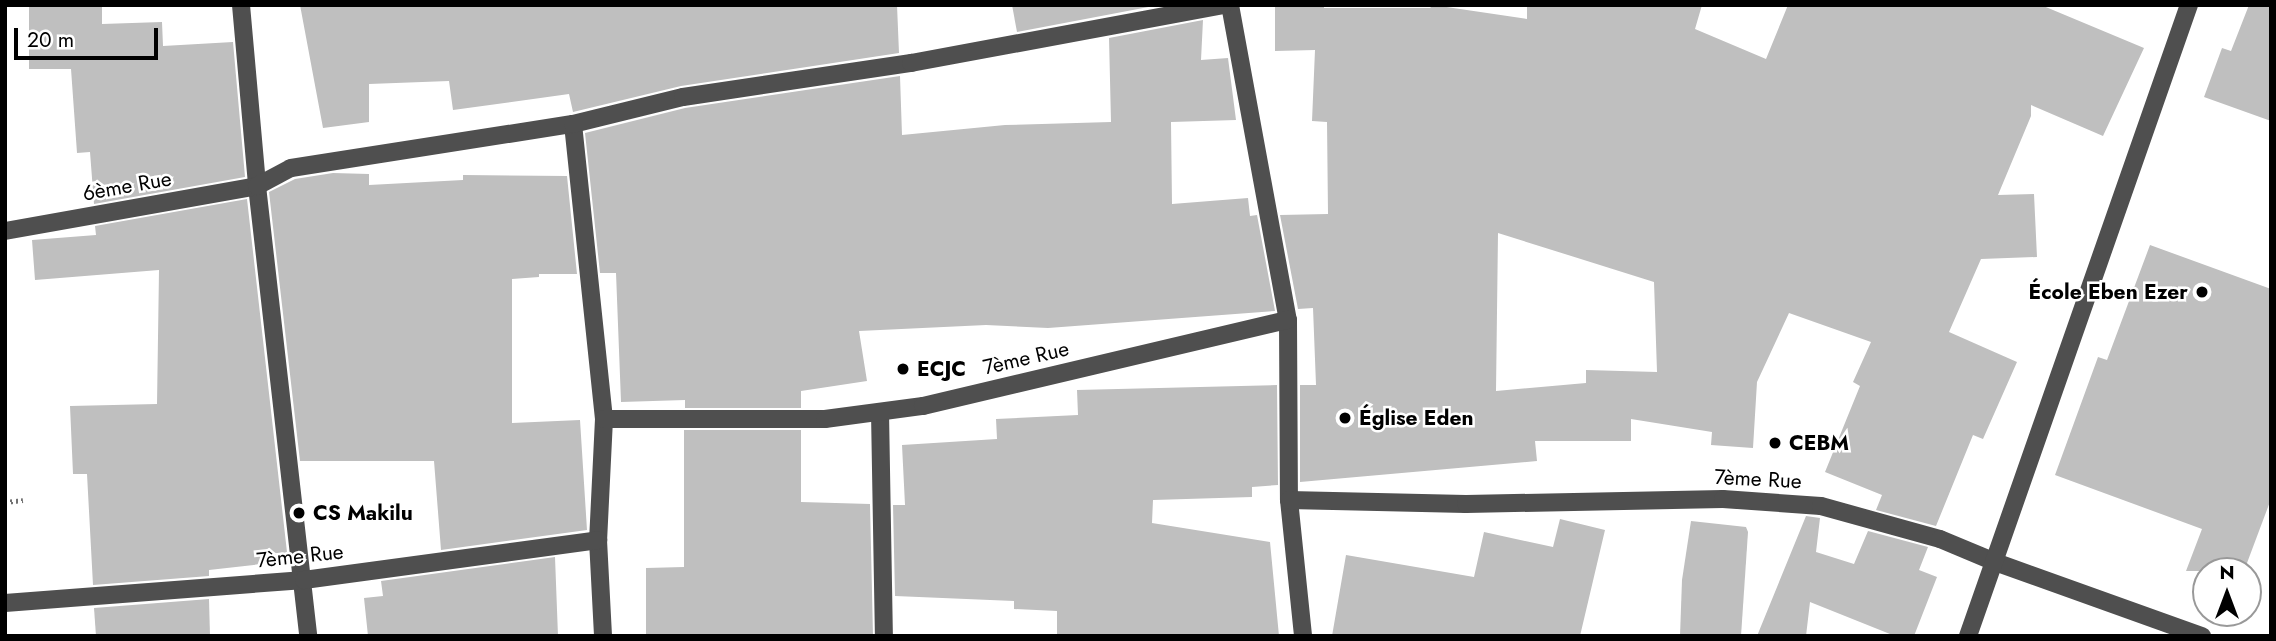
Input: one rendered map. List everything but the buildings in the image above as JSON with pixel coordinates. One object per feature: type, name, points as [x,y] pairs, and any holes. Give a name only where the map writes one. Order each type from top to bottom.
[{"type":"street","points":[[241,5],[257,186],[304,580],[308,636]]},
{"type":"street","name":"6ème Rue","points":[[5,231],[257,186],[291,168],[573,124],[683,97],[911,63],[1223,5]]},
{"type":"street","points":[[1230,5],[1288,320],[1289,500],[1303,636]]},
{"type":"street","points":[[1968,636],[2189,5]]},
{"type":"street","points":[[573,124],[604,419],[598,540],[603,636]]},
{"type":"street","name":"7ème Rue","points":[[604,419],[825,419],[923,406],[1288,320]]},
{"type":"street","points":[[880,412],[884,636]]},
{"type":"street","name":"7ème Rue","points":[[1289,500],[1466,504],[1723,499],[1821,506],[1940,539],[1995,562],[2203,636]]},
{"type":"street","name":"7ème Rue","points":[[5,603],[304,580],[598,540]]},
{"type":"path","points":[[5,502],[23,500]]},
{"type":"place","name":"École Eben Ezer","points":[[2202,292]]},
{"type":"place","name":"ECJC","points":[[903,369]]},
{"type":"place","name":"Église Eden","points":[[1345,418]]},
{"type":"place","name":"CEBM","points":[[1775,443]]},
{"type":"place","name":"CS Makilu","points":[[299,513]]}]
